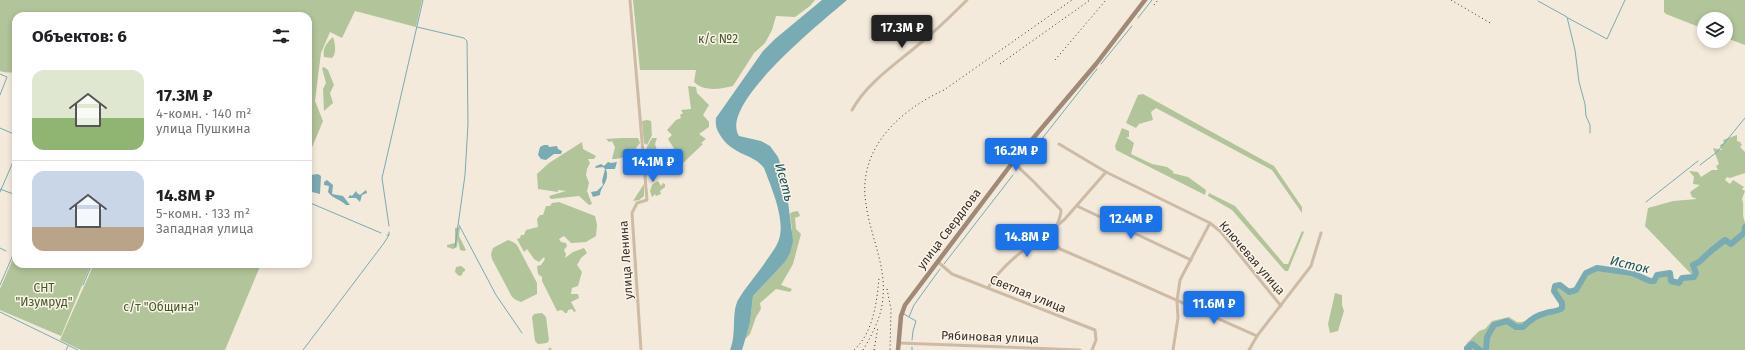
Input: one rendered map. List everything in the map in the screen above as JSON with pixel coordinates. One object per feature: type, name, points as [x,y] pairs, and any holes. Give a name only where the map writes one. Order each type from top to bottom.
[{"type":"main road","name":"улица Свердлова","points":[[898,350],[901,316],[905,305],[1013,162],[1096,64],[1145,0]]},
{"type":"street","name":"улица Ленина","points":[[630,0],[647,200],[637,203],[632,213],[641,350]]},
{"type":"street","points":[[852,110],[859,96],[925,40],[967,0]]},
{"type":"street","name":"Ключевая улица","points":[[1060,144],[1106,172],[1210,223],[1221,232],[1281,306]]},
{"type":"street","points":[[1013,162],[1058,207],[1061,213],[1053,238],[1054,244],[1060,249],[1136,281],[1176,301],[1257,336]]},
{"type":"street","points":[[988,288],[1005,266],[1064,220],[1106,172]]},
{"type":"street","points":[[1077,206],[1190,260]]},
{"type":"street","points":[[1173,350],[1178,318],[1176,301],[1180,280],[1210,223]]},
{"type":"street","points":[[1249,350],[1257,336],[1311,266],[1321,233]]},
{"type":"street","name":"Светлая улица","points":[[938,262],[952,274],[1095,330],[1096,340],[1092,350]]},
{"type":"street","name":"Рябиновая улица","points":[[899,343],[1080,350]]},
{"type":"green space","points":[[0,0],[422,0],[416,27],[355,11],[342,38],[330,32],[321,53],[315,101],[323,121],[312,147],[312,12],[12,12],[12,73],[0,71]]},
{"type":"green space","name":"к/с №2","points":[[633,0],[815,0],[810,6],[795,17],[776,16],[772,30],[765,43],[754,53],[733,86],[712,89],[702,87],[694,82],[696,70],[640,70]]},
{"type":"green space","points":[[1664,0],[1745,0],[1745,45],[1733,41],[1733,12],[1697,12],[1697,26],[1664,12]]},
{"type":"green space","points":[[333,37],[335,48],[334,56],[332,58],[324,57],[326,46]]},
{"type":"green space","points":[[324,67],[328,70],[334,85],[330,93],[333,103],[324,111],[323,89],[326,83],[322,68]]},
{"type":"green space","points":[[688,86],[696,87],[697,93],[709,105],[703,115],[709,122],[709,127],[699,134],[706,139],[701,143],[703,144],[683,163],[668,139],[672,135],[667,130],[676,120],[681,118],[680,115],[683,113],[681,110],[691,109]]},
{"type":"green space","points":[[1143,94],[1274,166],[1302,207],[1302,213],[1272,170],[1156,108],[1151,112],[1153,120],[1139,124],[1136,128],[1126,123],[1138,95]]},
{"type":"green space","points":[[642,121],[651,121],[652,135],[647,145],[644,143]]},
{"type":"green space","points":[[1122,128],[1129,131],[1129,137],[1126,137],[1134,143],[1131,154],[1152,164],[1167,167],[1174,172],[1172,173],[1188,177],[1206,190],[1205,195],[1116,150],[1115,146]]},
{"type":"green space","points":[[1737,135],[1737,141],[1740,142],[1742,145],[1740,147],[1745,152],[1745,173],[1730,178],[1727,177],[1725,180],[1730,184],[1733,180],[1744,187],[1742,189],[1745,191],[1742,199],[1743,216],[1745,222],[1745,350],[1464,350],[1467,343],[1479,331],[1485,329],[1492,321],[1509,317],[1517,322],[1522,322],[1554,310],[1559,310],[1562,308],[1562,303],[1554,291],[1555,286],[1560,285],[1569,291],[1576,290],[1586,273],[1597,268],[1632,273],[1650,281],[1654,281],[1657,275],[1670,273],[1671,281],[1679,283],[1682,278],[1694,277],[1645,226],[1648,208],[1673,201],[1697,199],[1692,197],[1690,192],[1700,185],[1693,184],[1694,177],[1689,171],[1698,172],[1701,177],[1712,170],[1718,170],[1716,166],[1719,164],[1713,148],[1722,150],[1720,145],[1724,143],[1723,140]]},
{"type":"green space","points":[[638,138],[640,143],[636,148],[641,157],[634,161],[625,157],[612,159],[615,147],[612,141],[609,142],[606,139]]},
{"type":"green space","points":[[652,138],[657,138],[655,144],[660,160],[654,157],[651,163],[648,162],[646,150]]},
{"type":"green space","points":[[582,142],[583,149],[596,156],[594,159],[588,159],[590,163],[586,175],[589,183],[587,191],[592,204],[589,205],[579,196],[551,199],[549,196],[566,191],[558,190],[558,192],[538,189],[537,174],[549,163]]},
{"type":"green space","points":[[658,181],[661,186],[663,183],[665,184],[665,187],[660,191],[661,194],[656,196],[655,194],[652,197],[650,191],[652,185]]},
{"type":"green space","points":[[644,184],[644,196],[639,200],[633,201]]},
{"type":"green space","points":[[1209,193],[1235,206],[1284,264],[1288,264],[1302,231],[1304,232],[1288,271],[1285,271],[1232,210],[1208,196]]},
{"type":"green space","points":[[559,202],[595,216],[597,225],[596,236],[586,242],[571,243],[564,236],[559,239],[561,242],[566,243],[567,246],[564,250],[566,254],[565,258],[573,252],[584,248],[587,253],[581,258],[577,265],[582,272],[578,286],[572,288],[571,294],[578,294],[579,298],[571,302],[576,311],[574,312],[572,309],[568,310],[567,313],[562,310],[557,311],[542,281],[542,277],[538,274],[537,266],[541,265],[545,259],[544,257],[539,262],[534,259],[527,249],[524,252],[517,239],[520,238],[521,235],[524,235],[526,230],[538,227],[537,219],[540,215],[543,215],[546,206]]},
{"type":"green space","points":[[798,211],[800,216],[795,218],[796,229],[801,234],[793,264],[781,285],[792,289],[790,292],[776,289],[760,303],[761,309],[756,317],[750,334],[745,339],[750,323],[753,296],[785,262],[792,229],[790,214]]},
{"type":"green space","points":[[460,227],[459,236],[466,250],[464,251],[460,250],[458,240],[457,247],[453,249],[447,247],[447,245],[455,243],[455,228]]},
{"type":"green space","points":[[508,240],[517,245],[537,283],[537,294],[521,302],[512,297],[492,259],[491,254],[493,248]]},
{"type":"green space","name":"СНТ \"Изумруд\"","points":[[12,261],[12,268],[89,268],[61,336],[0,310],[0,289]]},
{"type":"green space","points":[[461,266],[465,269],[465,271],[459,276],[455,272],[456,267]]},
{"type":"green space","name":"с/т \"Община\"","points":[[92,268],[259,268],[225,350],[81,350],[60,340]]},
{"type":"green space","points":[[1335,293],[1342,295],[1342,305],[1344,311],[1338,331],[1330,333],[1328,324]]},
{"type":"green space","points":[[542,313],[546,317],[549,340],[547,343],[538,344],[535,341],[532,317],[534,314]]},
{"type":"water","name":"Исеть","points":[[822,0],[847,0],[797,43],[776,64],[758,84],[744,104],[737,122],[739,136],[761,141],[770,146],[778,157],[785,178],[793,241],[790,253],[785,262],[753,296],[750,323],[742,350],[730,350],[733,337],[735,311],[738,300],[778,242],[781,225],[774,194],[764,168],[760,163],[738,152],[727,144],[718,131],[716,118],[763,51],[775,39]]},
{"type":"water","points":[[548,145],[549,147],[557,146],[558,149],[562,151],[561,154],[554,154],[546,160],[541,159],[538,155],[540,147]]},
{"type":"water","points":[[608,162],[617,162],[615,169],[606,169],[607,177],[600,195],[593,197],[591,192],[597,191],[603,185],[602,181],[605,169],[603,167],[595,168],[601,164],[604,166]]},
{"type":"water","points":[[318,174],[321,176],[320,194],[312,192],[312,175]]},
{"type":"water","points":[[327,180],[333,185],[332,194],[343,196],[350,205],[346,205],[334,198],[328,192],[329,186],[324,185],[324,182]]},
{"type":"water","points":[[366,190],[367,193],[362,195],[360,202],[356,198],[348,198],[356,191],[360,195]]},
{"type":"waterway","points":[[389,226],[382,178],[423,0]]},
{"type":"waterway","points":[[1138,18],[1152,0]]},
{"type":"waterway","points":[[1568,18],[1607,39],[1625,0]]},
{"type":"waterway","points":[[1538,1],[1567,17],[1575,50],[1579,82],[1585,104],[1586,116],[1590,125],[1590,133]]},
{"type":"waterway","points":[[1101,64],[1132,26]]},
{"type":"waterway","points":[[417,27],[464,38],[467,41],[468,124],[465,175],[455,247]]},
{"type":"waterway","points":[[1022,164],[1097,69]]},
{"type":"waterway","points":[[0,74],[7,77],[0,95]]},
{"type":"waterway","points":[[1700,165],[1717,152],[1745,118]]},
{"type":"waterway","points":[[0,128],[12,133]]},
{"type":"waterway","points":[[1646,202],[1698,161]]},
{"type":"waterway","points":[[0,192],[12,164]]},
{"type":"waterway","points":[[944,264],[1013,175]]},
{"type":"waterway","points":[[0,189],[12,194]]},
{"type":"waterway","points":[[312,204],[381,233]]},
{"type":"waterway","points":[[459,225],[496,295],[522,333]]},
{"type":"waterway","name":"Исток","points":[[1486,350],[1487,337],[1494,325],[1507,321],[1516,327],[1523,327],[1537,316],[1562,308],[1562,303],[1554,291],[1555,286],[1560,285],[1569,292],[1576,290],[1586,273],[1597,268],[1632,273],[1650,281],[1654,281],[1657,275],[1670,273],[1671,281],[1679,283],[1682,278],[1694,277],[1696,273],[1693,265],[1699,262],[1725,240],[1731,244],[1744,233],[1745,227]]},
{"type":"waterway","points":[[387,235],[389,235],[389,232]]},
{"type":"waterway","points":[[303,350],[389,235]]},
{"type":"waterway","points":[[0,248],[6,251]]},
{"type":"waterway","points":[[0,285],[12,257]]},
{"type":"waterway","points":[[83,285],[90,268]]},
{"type":"waterway","points":[[904,314],[909,317],[914,305],[940,269]]},
{"type":"waterway","points":[[0,312],[78,350]]},
{"type":"waterway","points":[[909,317],[916,321],[912,340]]},
{"type":"waterway","name":"Исток","points":[[1469,350],[1467,348],[1472,344],[1480,350]]},
{"type":"waterway","points":[[66,350],[68,346]]},
{"type":"railway","points":[[863,350],[879,317],[883,296],[880,261],[866,204],[865,184],[868,166],[875,150],[884,135],[911,109],[944,90],[1072,0]]},
{"type":"railway","points":[[1000,64],[1090,0]]},
{"type":"railway","points":[[1055,60],[1106,0]]},
{"type":"railway","points":[[1154,5],[1158,0]]},
{"type":"railway","points":[[1451,0],[1492,24]]},
{"type":"railway","points":[[854,350],[866,335],[870,326],[877,297],[879,278]]},
{"type":"railway","points":[[887,289],[891,309],[890,350]]},
{"type":"railway","points":[[874,350],[878,327]]}]
